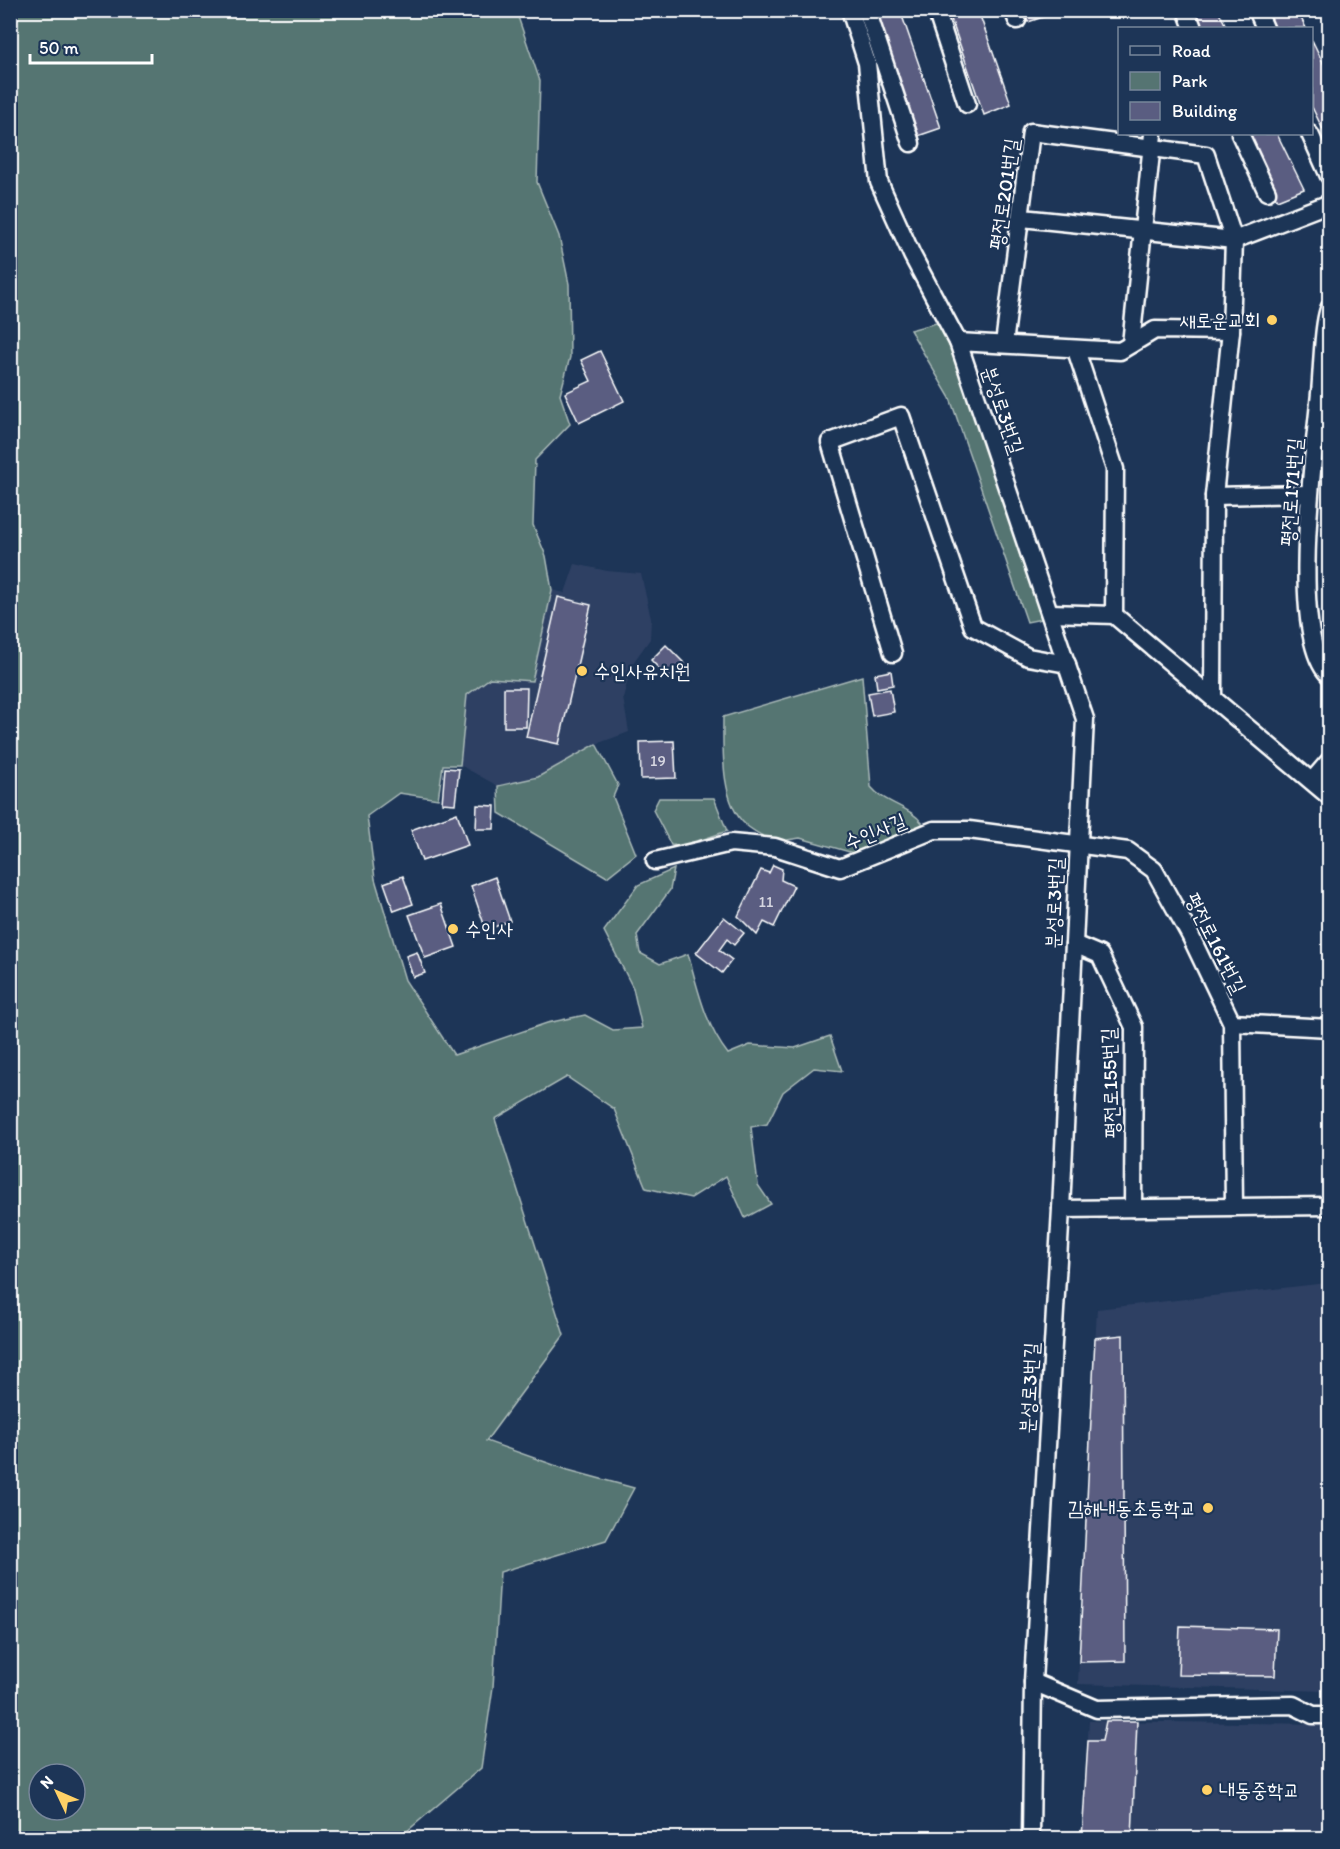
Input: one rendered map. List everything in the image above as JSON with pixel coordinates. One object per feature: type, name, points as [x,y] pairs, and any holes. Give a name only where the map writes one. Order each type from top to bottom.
[{"type":"street","name":"분성로3번길","points":[[850,10],[867,63],[879,182],[912,255],[958,342],[1085,719],[1061,1209],[1033,1682],[1031,1839]]},
{"type":"street","points":[[867,10],[911,143]]},
{"type":"street","points":[[936,10],[967,104]]},
{"type":"street","points":[[1186,10],[1193,27]]},
{"type":"street","points":[[1257,10],[1265,27]]},
{"type":"street","name":"평전로201번길","points":[[1004,344],[1022,218],[1031,132],[1152,140],[1206,155],[1234,240],[1231,331]]},
{"type":"street","points":[[1240,135],[1267,192]]},
{"type":"street","points":[[1310,135],[1329,176]]},
{"type":"street","points":[[1131,344],[1152,140]]},
{"type":"street","points":[[1022,218],[1234,240],[1329,203]]},
{"type":"street","name":"평전로171번길","points":[[1329,307],[1308,494],[1309,633],[1320,668],[1329,676]]},
{"type":"street","points":[[958,342],[1120,351],[1155,330],[1231,331],[1214,496],[1213,697]]},
{"type":"street","points":[[1076,350],[1115,469],[1114,615]]},
{"type":"street","points":[[893,653],[830,442],[901,416],[973,627],[1028,657],[1067,664]]},
{"type":"street","points":[[1214,496],[1308,494]]},
{"type":"street","points":[[1050,613],[1114,615],[1329,796]]},
{"type":"street","points":[[1312,781],[1329,760]]},
{"type":"street","name":"수인사길","points":[[655,861],[731,843],[775,847],[840,868],[934,830],[969,830],[1078,844]]},
{"type":"street","name":"평전로161번길","points":[[1078,844],[1128,851],[1154,870],[1190,935],[1232,1023],[1329,1028]]},
{"type":"street","name":"평전로155번길","points":[[1074,944],[1100,955],[1134,1026],[1133,1208]]},
{"type":"street","points":[[1232,1023],[1234,1207]]},
{"type":"street","points":[[1061,1209],[1329,1206]]},
{"type":"street","points":[[1033,1682],[1097,1709],[1293,1705],[1312,1715],[1329,1715]]},
{"type":"shaded area","name":"수인사유치원","points":[[575,564],[607,571],[641,574],[651,619],[650,639],[632,664],[623,698],[629,732],[596,744],[538,777],[498,786],[460,765],[467,695],[490,678],[532,681],[552,590],[565,593]]},
{"type":"shaded area","name":"김해내동초등학교","points":[[1327,1283],[1329,1691],[1078,1684],[1097,1309]]},
{"type":"shaded area","name":"내동중학교","points":[[1089,1721],[1329,1724],[1329,1838],[1082,1838]]},
{"type":"green space","points":[[11,10],[516,11],[540,81],[537,182],[559,236],[569,284],[570,357],[560,395],[570,424],[535,460],[533,525],[546,556],[552,590],[532,681],[490,678],[467,695],[460,765],[443,765],[438,799],[399,793],[367,816],[375,879],[405,980],[454,1055],[547,1023],[585,1015],[613,1030],[642,1028],[633,988],[604,931],[638,885],[674,869],[670,890],[637,935],[640,953],[660,964],[688,954],[708,1019],[728,1054],[750,1045],[795,1048],[830,1036],[842,1071],[814,1068],[783,1092],[767,1124],[751,1127],[758,1185],[771,1204],[745,1218],[726,1176],[691,1198],[646,1188],[614,1109],[567,1077],[495,1119],[564,1335],[486,1441],[568,1470],[634,1488],[606,1540],[500,1572],[493,1687],[481,1768],[399,1838],[11,1838]]},
{"type":"green space","points":[[940,322],[953,340],[1042,619],[1027,622],[950,398],[910,330]]},
{"type":"green space","points":[[862,676],[871,787],[883,797],[911,813],[923,824],[864,856],[800,838],[774,842],[749,828],[731,803],[727,789],[723,759],[723,717]]},
{"type":"green space","points":[[596,744],[618,785],[613,797],[636,854],[607,877],[499,813],[498,786],[538,777]]},
{"type":"green space","points":[[659,798],[714,798],[727,831],[684,846],[671,845],[653,810]]},
{"type":"building","points":[[869,10],[900,10],[941,128],[912,138]]},
{"type":"building","points":[[948,10],[978,10],[1011,104],[984,115]]},
{"type":"building","points":[[1024,10],[1054,10],[1055,13],[1028,22]]},
{"type":"building","points":[[1189,10],[1218,10],[1226,27],[1195,27]]},
{"type":"building","points":[[1266,10],[1297,10],[1306,27],[1274,27]]},
{"type":"building","points":[[1313,42],[1330,77],[1330,144],[1313,109]]},
{"type":"building","points":[[1245,135],[1277,135],[1304,189],[1277,200]]},
{"type":"building","points":[[600,351],[624,401],[579,423],[565,393],[591,381],[581,360]]},
{"type":"building","points":[[558,597],[591,605],[559,744],[526,737]]},
{"type":"building","points":[[666,645],[685,664],[669,679],[651,660]]},
{"type":"building","points":[[891,671],[893,685],[877,688],[875,674]]},
{"type":"building","points":[[504,688],[527,688],[526,727],[504,727]]},
{"type":"building","points":[[890,689],[894,712],[872,716],[868,693]]},
{"type":"building","points":[[674,741],[676,778],[641,779],[640,742]]},
{"type":"building","points":[[445,768],[459,769],[455,804],[442,803]]},
{"type":"building","points":[[477,805],[495,806],[494,829],[476,829]]},
{"type":"building","points":[[457,813],[468,845],[422,861],[411,830]]},
{"type":"building","points":[[773,865],[782,869],[781,880],[794,886],[774,927],[764,922],[757,935],[738,916],[761,870],[769,873]]},
{"type":"building","points":[[403,876],[413,904],[394,911],[384,883]]},
{"type":"building","points":[[495,877],[510,921],[486,930],[471,886]]},
{"type":"building","points":[[441,904],[456,947],[425,958],[409,915]]},
{"type":"building","points":[[724,917],[744,933],[734,945],[727,939],[719,950],[732,960],[722,973],[696,953]]},
{"type":"building","points":[[417,952],[425,973],[413,977],[406,956]]},
{"type":"building","points":[[1123,1335],[1125,1661],[1079,1662],[1095,1338]]},
{"type":"building","points":[[1180,1626],[1277,1629],[1275,1676],[1178,1675]]},
{"type":"building","points":[[1106,1721],[1137,1721],[1132,1838],[1082,1838],[1088,1741],[1102,1741]]},
{"type":"place","name":"새로운교회","points":[[1272,320]]},
{"type":"place","name":"수인사유치원","points":[[582,671]]},
{"type":"place","name":"수인사","points":[[453,929]]},
{"type":"place","name":"김해내동초등학교","points":[[1208,1508]]},
{"type":"place","name":"내동중학교","points":[[1207,1790]]}]
